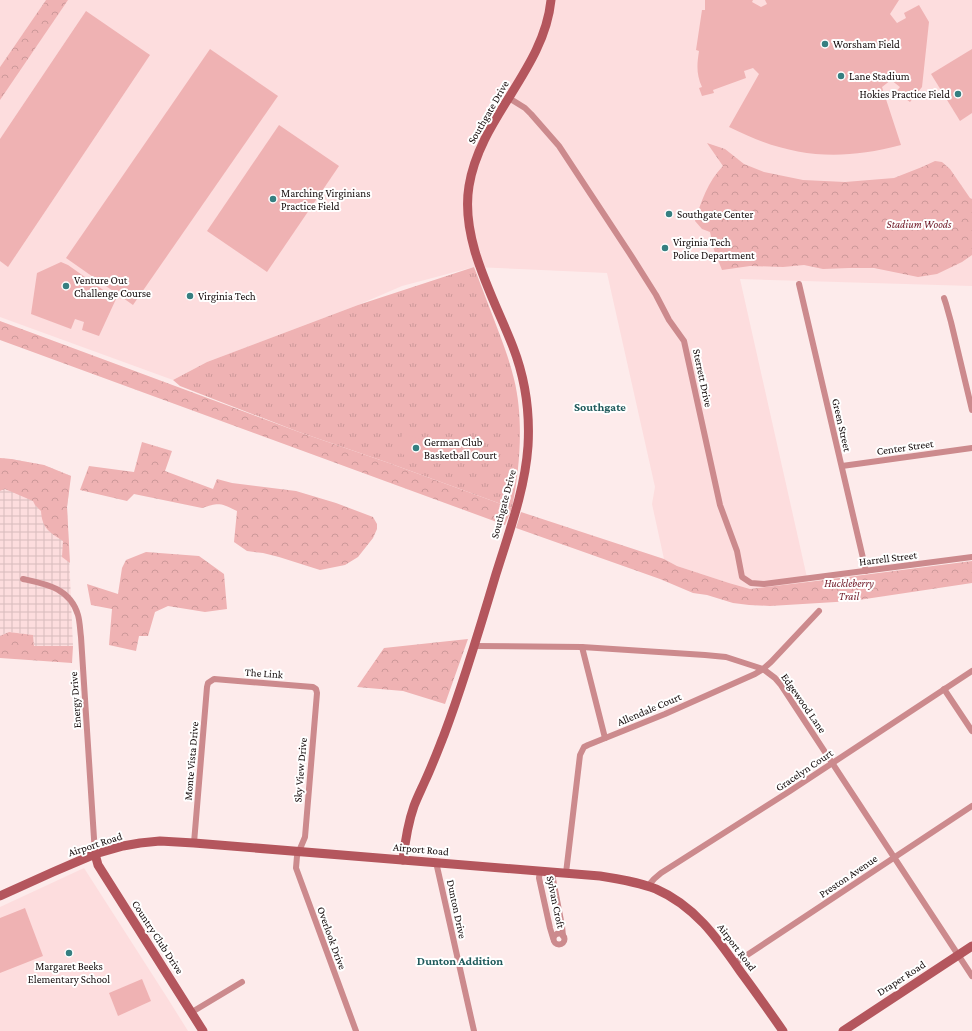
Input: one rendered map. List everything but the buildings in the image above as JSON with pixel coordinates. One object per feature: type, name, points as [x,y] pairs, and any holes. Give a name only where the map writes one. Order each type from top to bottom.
[{"type":"street","name":"Southgate Drive","points":[[403,860],[411,814],[440,746],[474,646],[520,497],[526,468],[528,422],[526,399],[520,368],[514,348],[479,263],[471,237],[467,202],[473,167],[481,146],[540,44],[552,0]]},
{"type":"street","name":"Sterrett Drive","points":[[509,98],[525,108],[558,146],[632,257],[684,341],[720,505],[737,551],[742,577],[751,583],[764,584],[807,578]]},
{"type":"street","name":"Green Street","points":[[799,284],[866,571]]},
{"type":"street","points":[[944,298],[972,410]]},
{"type":"street","name":"Center Street","points":[[842,466],[972,448]]},
{"type":"street","name":"Harrell Street","points":[[807,578],[972,557]]},
{"type":"street","name":"Energy Drive","points":[[23,579],[52,586],[62,592],[71,601],[78,614],[81,637],[95,854]]},
{"type":"street","name":"Allendale Court","points":[[566,873],[580,755],[588,744],[665,714],[755,674],[763,669],[819,611]]},
{"type":"street","name":"Edgewood Lane","points":[[474,646],[582,647],[705,655],[726,658],[763,669],[775,678],[781,685],[972,976]]},
{"type":"street","points":[[582,647],[604,738]]},
{"type":"street","name":"Gracelyn Court","points":[[648,886],[661,873],[790,792],[972,670]]},
{"type":"street","name":"The Link","points":[[210,681],[214,679],[311,687],[316,689]]},
{"type":"street","name":"Monte Vista Drive","points":[[194,843],[207,687],[210,681]]},
{"type":"street","name":"Sky View Drive","points":[[299,851],[305,838],[317,693],[316,689]]},
{"type":"street","points":[[944,689],[972,731]]},
{"type":"street","name":"Preston Avenue","points":[[735,963],[972,806]]},
{"type":"street","name":"Airport Road","points":[[0,896],[95,854],[123,846],[160,841],[436,862],[621,879],[648,886],[672,898],[696,916],[711,931],[783,1031]]},
{"type":"street","name":"Overlook Drive","points":[[299,851],[296,860],[296,868],[356,1031]]},
{"type":"street","name":"Country Club Drive","points":[[95,854],[98,865],[203,1031]]},
{"type":"street","name":"Dunton Drive","points":[[436,862],[474,1031]]},
{"type":"street","name":"Sylvan Croft","points":[[540,871],[542,892],[550,928],[554,942],[560,944],[564,940],[553,872]]},
{"type":"street","name":"Draper Road","points":[[843,1031],[972,946]]},
{"type":"street","points":[[192,1012],[242,982]]},
{"type":"shaded area","points":[[0,0],[46,0],[0,67]]},
{"type":"shaded area","name":"Virginia Tech","points":[[46,0],[972,0],[972,286],[740,279],[808,582],[750,589],[729,583],[677,566],[664,559],[652,504],[655,487],[607,273],[474,267],[402,286],[358,305],[207,362],[173,380],[0,317],[0,84]]},
{"type":"shaded area","points":[[0,458],[44,465],[71,476],[67,507],[73,646],[34,646],[33,635],[9,632],[0,636]]},
{"type":"shaded area","name":"Margaret Beeks Elementary School","points":[[84,868],[188,1031],[0,1031],[0,907]]},
{"type":"green space","points":[[46,0],[68,0],[0,100],[0,67]]},
{"type":"green space","name":"Lane Stadium","points":[[705,0],[753,0],[752,2],[761,7],[767,4],[765,0],[899,0],[890,14],[897,23],[906,18],[904,13],[919,5],[929,22],[922,87],[910,102],[896,92],[900,87],[891,80],[882,87],[901,145],[855,154],[813,154],[772,145],[729,127],[759,74],[753,68],[744,71],[746,78],[713,90],[714,93],[702,96],[699,88],[702,87],[698,69],[699,51],[696,50],[702,10],[705,10]]},
{"type":"green space","points":[[86,11],[150,55],[8,267],[0,261],[0,139]]},
{"type":"green space","points":[[210,49],[278,96],[133,305],[66,258]]},
{"type":"green space","name":"Hokies Practice Field","points":[[972,49],[972,113],[960,121],[931,74]]},
{"type":"green space","name":"Marching Virginians Practice Field","points":[[279,125],[339,166],[267,272],[207,231]]},
{"type":"green space","name":"Stadium Woods","points":[[707,143],[725,149],[744,164],[764,172],[803,180],[845,182],[894,178],[935,161],[942,162],[950,169],[972,199],[972,255],[962,262],[937,274],[918,277],[874,268],[823,269],[804,265],[783,267],[750,266],[722,270],[714,250],[710,232],[702,229],[695,221],[709,185],[723,166]]},
{"type":"green space","name":"Venture Out Challenge Course","points":[[61,262],[68,265],[116,299],[99,336],[82,330],[84,322],[75,319],[71,329],[31,314],[37,273]]},
{"type":"green space","points":[[474,267],[507,354],[517,394],[520,444],[512,508],[299,432],[180,386],[173,380],[207,362],[358,305]]},
{"type":"green space","points":[[0,321],[299,432],[512,508],[505,525],[0,340]]},
{"type":"green space","name":"German Club Basketball Court","points":[[403,433],[436,444],[429,463],[396,452]]},
{"type":"green space","points":[[142,442],[172,451],[165,471],[213,489],[217,479],[232,483],[296,491],[336,503],[373,517],[377,524],[377,529],[373,538],[358,557],[345,565],[320,570],[279,557],[247,551],[234,542],[237,511],[220,504],[202,508],[134,494],[127,501],[80,490],[89,466],[134,472]]},
{"type":"green space","points":[[0,458],[44,465],[71,476],[67,507],[70,563],[62,557],[63,541],[47,529],[43,522],[41,511],[33,501],[5,489],[0,491]]},
{"type":"green space","name":"Huckleberry Trail","points":[[521,512],[664,559],[677,566],[750,589],[972,561],[972,583],[852,601],[770,606],[733,603],[707,595],[693,593],[660,579],[516,528]]},
{"type":"green space","points":[[146,552],[199,556],[224,574],[227,609],[205,612],[168,606],[155,612],[148,636],[139,636],[136,651],[109,645],[112,609],[91,605],[87,584],[118,594],[122,568],[126,560]]},
{"type":"green space","points":[[9,632],[33,635],[34,646],[73,646],[72,663],[0,658],[0,636]]},
{"type":"green space","points":[[468,639],[445,704],[403,691],[357,687],[384,648]]},
{"type":"green space","points":[[25,908],[43,956],[0,973],[0,918]]},
{"type":"green space","points":[[142,979],[151,1001],[118,1016],[109,993]]},
{"type":"place","name":"Worsham Field","points":[[825,44]]},
{"type":"place","name":"Lane Stadium","points":[[841,76]]},
{"type":"place","name":"Hokies Practice Field","points":[[958,94]]},
{"type":"place","name":"Marching Virginians Practice Field","points":[[273,199]]},
{"type":"place","name":"Southgate Center","points":[[669,214]]},
{"type":"place","name":"Virginia Tech Police Department","points":[[665,248]]},
{"type":"place","name":"Venture Out Challenge Course","points":[[66,286]]},
{"type":"place","name":"Virginia Tech","points":[[190,296]]},
{"type":"place","name":"German Club Basketball Court","points":[[416,448]]},
{"type":"place","name":"Margaret Beeks Elementary School","points":[[69,953]]},
{"type":"district","name":"Southgate","points":[[600,407]]},
{"type":"district","name":"Dunton Addition","points":[[460,961]]}]
